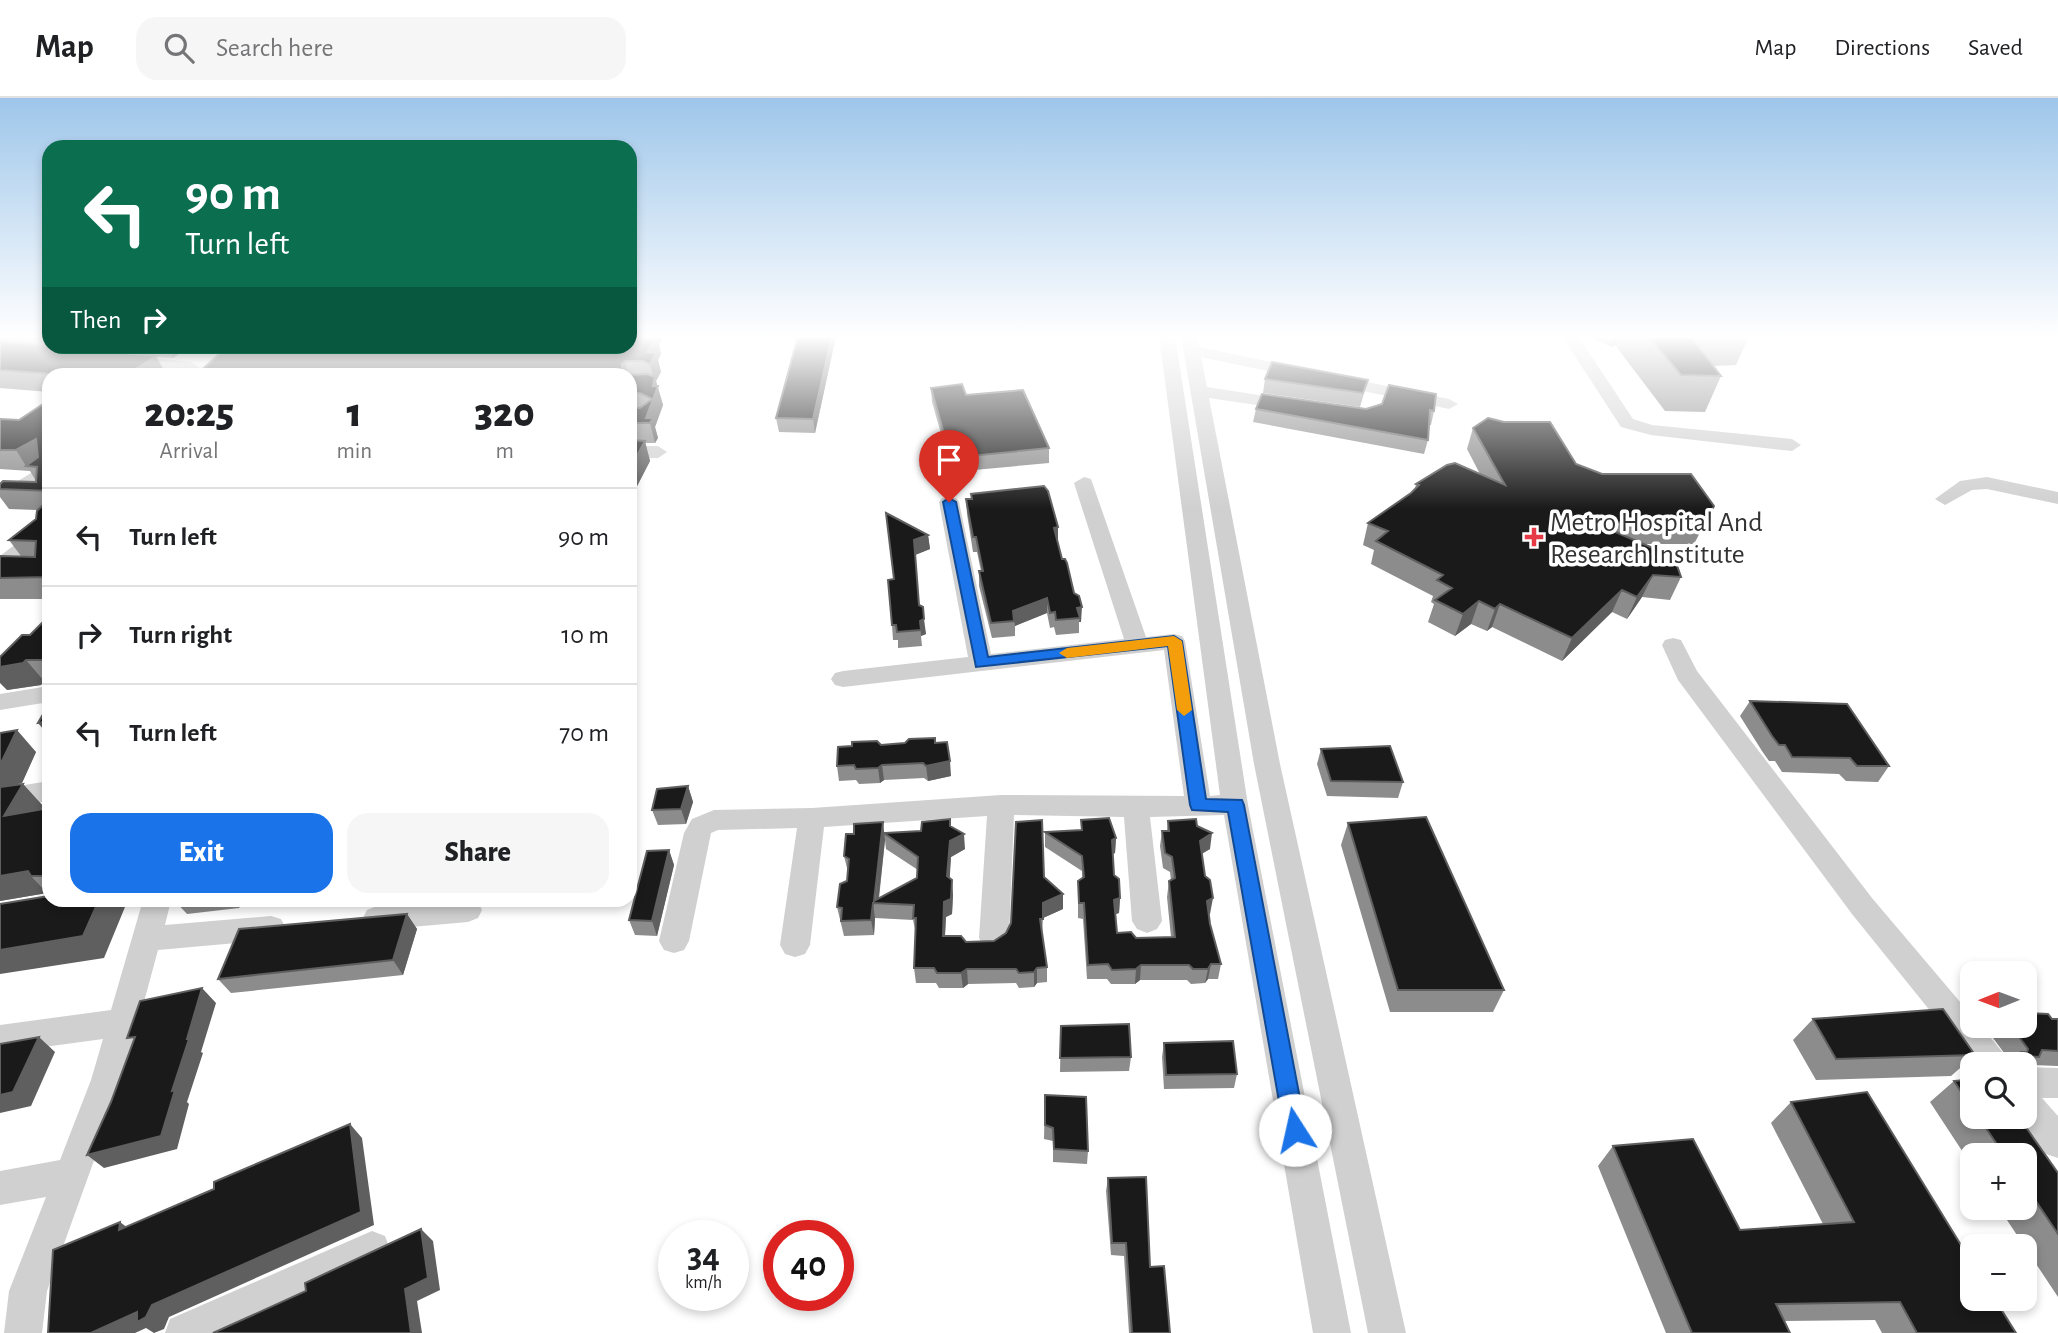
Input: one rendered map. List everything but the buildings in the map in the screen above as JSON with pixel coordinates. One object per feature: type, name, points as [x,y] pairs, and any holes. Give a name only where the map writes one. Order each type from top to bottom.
[{"type":"street","points":[[1175,394],[1236,805],[1332,1333]]},
{"type":"street","points":[[1199,394],[1274,795],[1387,1333]]},
{"type":"street","points":[[1216,394],[1315,409]]},
{"type":"street","points":[[1371,394],[1449,404]]},
{"type":"street","points":[[1608,394],[1627,423],[1651,430],[1792,445]]},
{"type":"street","points":[[637,452],[658,452]]},
{"type":"street","points":[[6,492],[42,472]]},
{"type":"street","points":[[1084,483],[1137,645]]},
{"type":"street","points":[[1945,499],[1967,485],[1976,483],[2001,485],[2058,498]]},
{"type":"street","points":[[6,492],[42,495]]},
{"type":"street","points":[[949,502],[981,663]]},
{"type":"street","points":[[0,568],[42,534]]},
{"type":"street","points":[[0,568],[24,569]]},
{"type":"street","points":[[843,680],[1174,641],[1198,805]]},
{"type":"street","points":[[1673,645],[1686,674],[1862,906],[1983,1052]]},
{"type":"street","points":[[0,702],[42,695]]},
{"type":"street","points":[[0,799],[42,792]]},
{"type":"street","points":[[674,940],[698,833],[702,826],[713,820],[812,818],[1001,805],[1236,805]]},
{"type":"street","points":[[994,938],[1001,805]]},
{"type":"street","points":[[1136,807],[1147,921]]},
{"type":"street","points":[[795,945],[812,818]]},
{"type":"street","points":[[23,1333],[28,1291],[107,1080],[155,907]]},
{"type":"street","points":[[348,921],[468,910]]},
{"type":"street","points":[[146,939],[294,926]]},
{"type":"street","points":[[0,1039],[123,1022]]},
{"type":"street","points":[[2037,1082],[2058,1083]]},
{"type":"street","points":[[2037,1117],[2058,1142]]},
{"type":"street","points":[[0,1188],[71,1175]]},
{"type":"street","points":[[184,1333],[373,1249]]},
{"type":"slow traffic","points":[[1067,653],[1174,641],[1184,710]]},
{"type":"place","name":"Metro Hospital And Research Institute","points":[[1534,537]]},
{"type":"route","points":[[949,502],[981,663],[1174,641],[1198,805],[1236,805],[1295,1130]]}]
